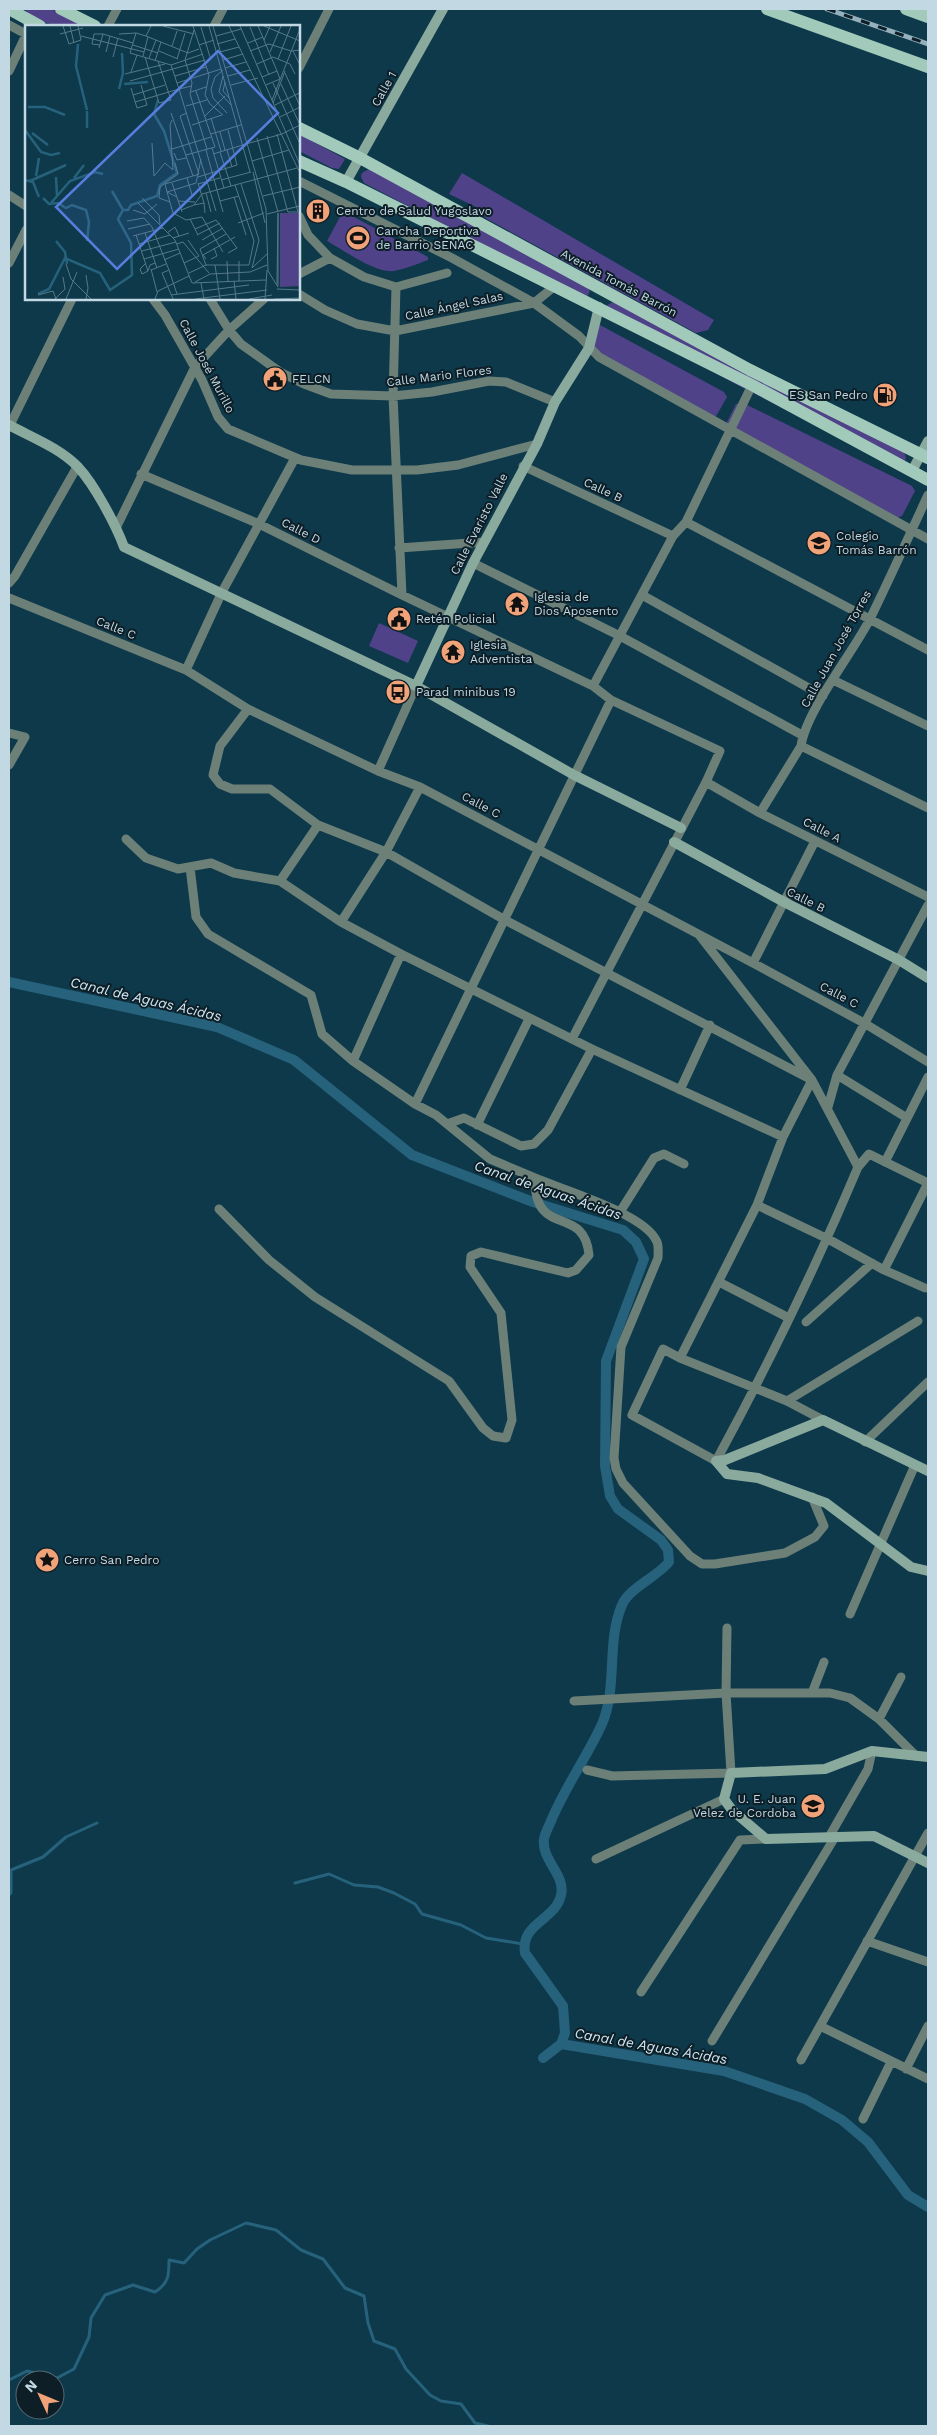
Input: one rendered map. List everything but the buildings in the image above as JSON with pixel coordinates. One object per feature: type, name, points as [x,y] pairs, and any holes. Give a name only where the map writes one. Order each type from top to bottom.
[{"type":"main road","points":[[61,9],[93,25]]},
{"type":"main road","points":[[766,9],[928,67]]},
{"type":"main road","points":[[906,9],[928,17]]},
{"type":"main road","points":[[11,10],[27,23]]},
{"type":"main road","name":"Avenida Tomás Barrón","points":[[300,128],[360,158],[750,370],[924,457]]},
{"type":"main road","points":[[300,165],[346,182],[599,307],[752,385],[928,480]]},
{"type":"street","points":[[109,25],[117,9]]},
{"type":"street","points":[[215,25],[223,9]]},
{"type":"street","points":[[300,66],[329,9]]},
{"type":"street","name":"Calle 1","points":[[346,182],[443,9]]},
{"type":"street","points":[[9,25],[25,34]]},
{"type":"street","points":[[9,71],[25,37]]},
{"type":"street","points":[[300,182],[452,258],[534,303],[579,336],[588,348],[599,357],[928,539]]},
{"type":"street","points":[[9,195],[25,205]]},
{"type":"street","points":[[300,218],[308,235],[330,258],[364,277],[396,287],[447,273]]},
{"type":"street","points":[[9,263],[25,232]]},
{"type":"street","points":[[300,273],[330,258]]},
{"type":"street","name":"Calle Ángel Salas","points":[[300,295],[325,310],[357,324],[395,331],[534,303],[555,286]]},
{"type":"street","points":[[396,287],[392,396],[402,595]]},
{"type":"street","name":"Calle Evaristo Valle","points":[[378,770],[473,563],[523,466],[537,444],[555,402],[588,348],[599,307],[606,292]]},
{"type":"street","points":[[72,300],[9,426],[48,446],[78,467],[117,526],[124,547],[416,686],[574,775],[681,828]]},
{"type":"street","name":"Calle José Murillo","points":[[154,300],[165,315],[195,367],[218,418],[228,429],[295,458],[352,470],[417,470],[458,465],[537,444]]},
{"type":"street","name":"Calle Mario Flores","points":[[211,300],[229,330],[242,344],[272,366],[304,384],[331,394],[392,396],[432,392],[489,381],[506,382],[555,402]]},
{"type":"street","points":[[117,526],[195,367],[229,330],[263,300]]},
{"type":"street","points":[[593,686],[673,536],[686,522],[752,385]]},
{"type":"street","points":[[912,471],[924,457],[928,441]]},
{"type":"street","points":[[186,670],[222,592],[295,458]]},
{"type":"street","name":"Calle B","points":[[523,466],[673,536]]},
{"type":"street","points":[[9,583],[15,576],[78,467]]},
{"type":"street","name":"Calle D","points":[[141,474],[259,524],[593,686],[611,700],[720,751],[706,782]]},
{"type":"street","name":"Calle Juan José Torres","points":[[760,813],[801,746],[802,735],[823,696],[869,620],[928,495]]},
{"type":"street","points":[[686,522],[928,650]]},
{"type":"street","points":[[399,548],[484,542]]},
{"type":"street","points":[[473,563],[620,636],[802,735]]},
{"type":"street","points":[[642,595],[823,696]]},
{"type":"street","name":"Calle C","points":[[9,598],[186,670],[248,709],[378,770],[420,787],[864,1023],[928,1062]]},
{"type":"street","points":[[833,680],[928,726]]},
{"type":"street","points":[[415,1104],[611,700]]},
{"type":"street","points":[[248,709],[220,746],[213,775],[220,784],[232,789],[270,789],[318,825],[386,852],[505,920],[710,1025],[812,1080]]},
{"type":"street","points":[[9,733],[26,737],[9,765]]},
{"type":"street","points":[[801,746],[928,808]]},
{"type":"street","points":[[572,1039],[706,782]]},
{"type":"street","name":"Calle A","points":[[706,782],[760,813],[928,896]]},
{"type":"street","points":[[341,922],[386,852],[420,787]]},
{"type":"street","points":[[280,881],[318,825]]},
{"type":"street","points":[[126,839],[146,858],[178,869],[211,863],[234,873],[280,881],[341,922],[401,954],[592,1049],[783,1137]]},
{"type":"street","points":[[753,963],[815,841]]},
{"type":"street","name":"Calle B","points":[[674,842],[784,902],[899,960],[928,978]]},
{"type":"street","points":[[190,867],[196,917],[208,934],[311,995],[322,1034],[353,1061],[415,1104],[436,1115],[490,1159],[620,1212],[640,1222],[652,1234],[658,1243],[658,1258],[621,1347],[614,1458],[616,1469],[624,1483],[690,1556],[702,1564],[792,1551],[815,1537],[824,1526],[812,1497]]},
{"type":"street","points":[[828,1107],[837,1075],[928,905]]},
{"type":"street","points":[[700,936],[812,1080],[828,1107],[858,1167]]},
{"type":"street","points":[[353,1061],[401,954]]},
{"type":"street","points":[[477,1124],[529,1018]]},
{"type":"street","points":[[680,1090],[710,1025]]},
{"type":"street","points":[[447,1124],[464,1118],[521,1146],[534,1144],[548,1130],[592,1049]]},
{"type":"street","points":[[837,1075],[907,1118]]},
{"type":"street","points":[[885,1162],[928,1077]]},
{"type":"street","points":[[680,1358],[757,1205],[783,1137],[812,1080]]},
{"type":"street","points":[[620,1212],[654,1158],[664,1154],[684,1164]]},
{"type":"street","points":[[716,1461],[755,1389],[828,1239],[858,1167],[869,1154],[928,1183],[884,1270]]},
{"type":"street","points":[[219,1208],[269,1260],[315,1297],[449,1381],[483,1428],[493,1436],[506,1438],[512,1420],[502,1313],[470,1267],[472,1256],[481,1252],[568,1273],[576,1270],[589,1255],[584,1236],[569,1224],[548,1216],[541,1210],[534,1194],[534,1178]]},
{"type":"street","points":[[757,1205],[828,1239],[884,1270],[925,1288]]},
{"type":"street","points":[[806,1322],[872,1263]]},
{"type":"street","points":[[719,1282],[789,1318]]},
{"type":"street","points":[[787,1402],[918,1320]]},
{"type":"street","points":[[928,1471],[865,1442],[787,1402],[680,1358],[663,1349],[632,1415],[716,1461],[722,1471],[727,1474],[758,1478],[826,1503],[911,1567],[928,1571]]},
{"type":"street","points":[[865,1442],[928,1382]]},
{"type":"street","points":[[716,1461],[823,1420]]},
{"type":"street","points":[[850,1614],[915,1465]]},
{"type":"street","points":[[596,1859],[724,1798],[731,1773],[726,1693],[727,1628]]},
{"type":"street","points":[[812,1693],[824,1662]]},
{"type":"street","points":[[879,1719],[901,1676]]},
{"type":"street","points":[[574,1701],[726,1693],[830,1693],[850,1698],[879,1719],[916,1756]]},
{"type":"street","points":[[712,2041],[832,1837],[868,1769],[872,1750]]},
{"type":"street","points":[[587,1770],[612,1776],[825,1769],[872,1750],[928,1758]]},
{"type":"street","points":[[724,1798],[732,1810],[766,1839]]},
{"type":"street","points":[[801,2060],[928,1833]]},
{"type":"street","points":[[641,1992],[740,1840],[874,1836],[928,1863]]},
{"type":"street","points":[[868,1942],[928,1962]]},
{"type":"street","points":[[820,2026],[928,2079]]},
{"type":"street","points":[[906,2069],[928,2026]]},
{"type":"street","points":[[863,2119],[891,2062]]},
{"type":"shaded area","points":[[25,9],[51,9],[82,25],[52,24],[30,15]]},
{"type":"shaded area","points":[[300,135],[345,159],[339,169],[332,168],[300,152]]},
{"type":"shaded area","points":[[369,169],[587,287],[590,291],[586,299],[364,183],[361,177],[362,173]]},
{"type":"shaded area","points":[[462,173],[714,320],[708,330],[696,333],[487,219],[474,206],[449,194]]},
{"type":"shaded area","points":[[343,211],[428,257],[428,260],[398,270],[387,271],[378,269],[350,255],[327,241]]},
{"type":"shaded area","points":[[613,302],[904,452],[906,458],[904,463],[898,465],[741,387],[610,315],[606,306]]},
{"type":"shaded area","points":[[600,325],[724,392],[727,397],[715,418],[591,354],[596,329]]},
{"type":"shaded area","points":[[743,403],[912,486],[915,491],[902,516],[897,518],[726,424],[736,404]]},
{"type":"shaded area","points":[[379,623],[418,641],[408,663],[369,646]]},
{"type":"waterway","name":"Canal de Aguas Ácidas","points":[[9,982],[217,1027],[294,1060],[412,1155],[533,1202],[623,1230],[636,1242],[644,1259],[606,1361],[605,1466],[610,1496],[618,1509],[661,1540],[668,1550],[669,1562],[658,1573],[631,1593],[622,1605],[614,1634],[610,1695],[607,1710],[596,1736],[557,1808],[544,1839],[546,1854],[560,1881],[561,1895],[553,1910],[528,1935],[525,1943],[525,1953],[563,2006],[565,2033],[561,2044],[724,2071],[805,2099],[842,2120],[868,2142],[908,2195],[928,2207]]},
{"type":"waterway","points":[[9,1895],[11,1893],[11,1870],[43,1857],[66,1837],[97,1823]]},
{"type":"waterway","points":[[295,1883],[329,1874],[354,1885],[378,1887],[415,1904],[422,1914],[461,1925],[486,1938],[523,1944]]},
{"type":"waterway","name":"Canal de Aguas Ácidas","points":[[543,2058],[561,2044]]},
{"type":"waterway","points":[[9,2380],[27,2371],[57,2378],[74,2369],[89,2337],[91,2318],[105,2295],[133,2285],[155,2292],[166,2282],[169,2260],[184,2263],[197,2249],[210,2240],[246,2223],[276,2230],[301,2250],[323,2259],[345,2288],[364,2296],[368,2323],[374,2341],[395,2349],[406,2369],[430,2395],[441,2401],[461,2404],[475,2423],[488,2426]]},
{"type":"railway","points":[[827,9],[928,44]]},
{"type":"place","name":"Centro de Salud Yugoslavo","points":[[318,211]]},
{"type":"place","name":"Cancha Deportiva de Barrio SENAC","points":[[358,238]]},
{"type":"place","name":"FELCN","points":[[275,379]]},
{"type":"place","name":"ES San Pedro","points":[[885,395]]},
{"type":"place","name":"Colegio Tomás Barrón","points":[[819,543]]},
{"type":"place","name":"Iglesia de Dios Aposento","points":[[517,604]]},
{"type":"place","name":"Retén Policial","points":[[399,619]]},
{"type":"place","name":"Iglesia Adventista","points":[[453,652]]},
{"type":"place","name":"Parad minibus 19","points":[[398,692]]},
{"type":"place","name":"Cerro San Pedro","points":[[47,1560]]},
{"type":"place","name":"U. E. Juan Velez de Cordoba","points":[[813,1806]]}]
